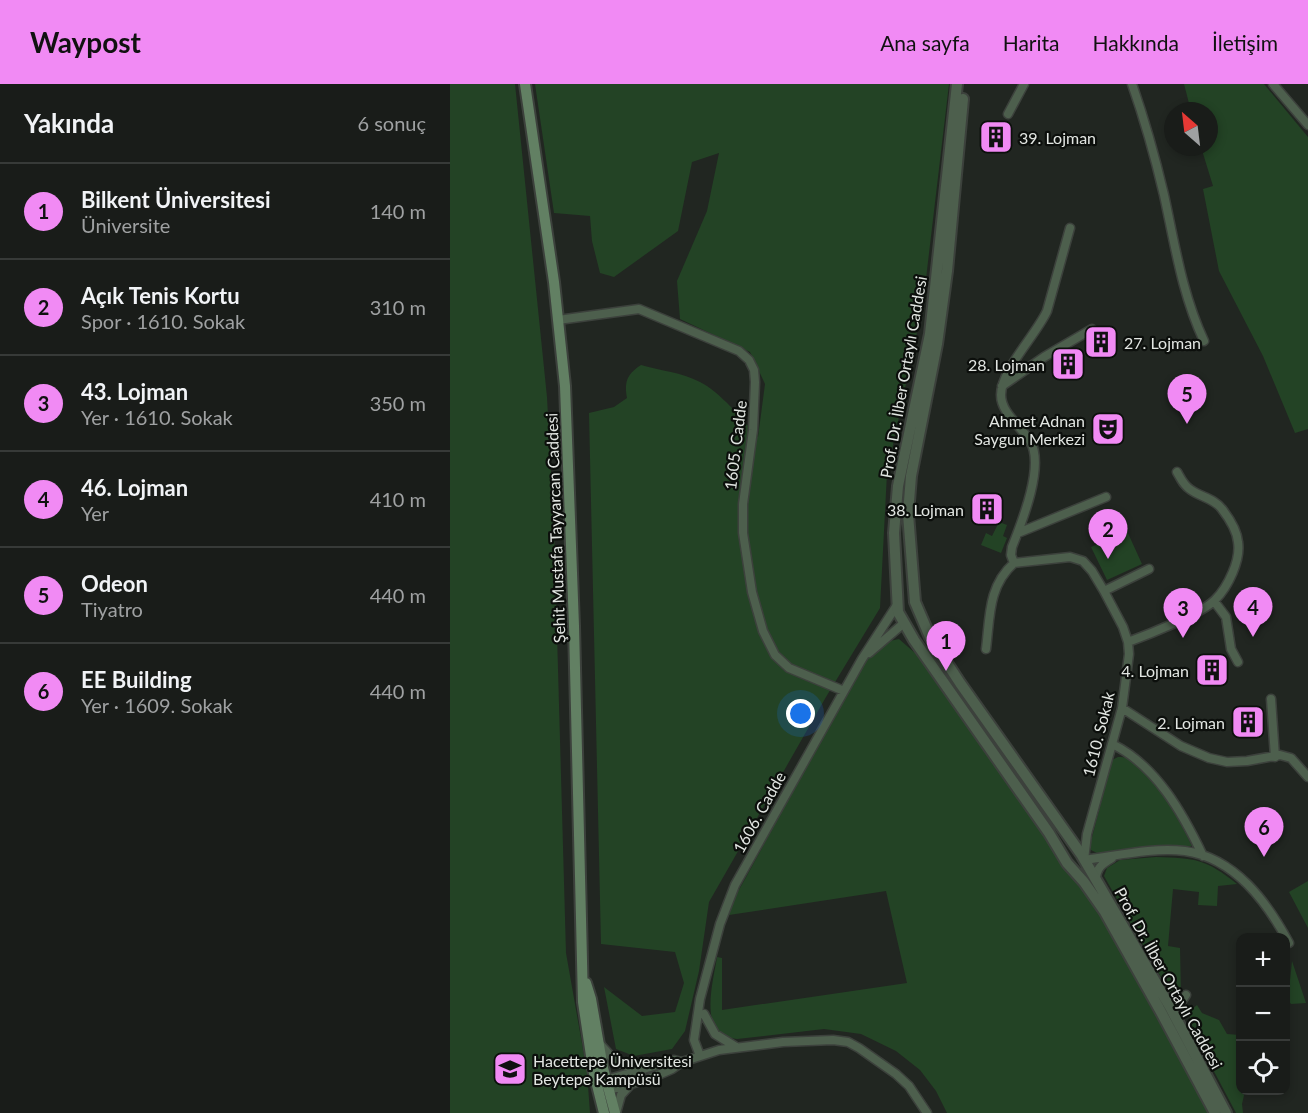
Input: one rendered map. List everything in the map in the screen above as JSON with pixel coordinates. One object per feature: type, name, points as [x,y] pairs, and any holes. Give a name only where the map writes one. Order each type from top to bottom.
[{"type":"main road","name":"Şehit Mustafa Tayyarcan Caddesi","points":[[525,84],[553,271],[565,386],[583,1002],[603,1086],[615,1113]]},
{"type":"main road","name":"Şehit Mustafa Tayyarcan Caddesi","points":[[583,974],[591,999],[598,1041],[604,1113]]},
{"type":"street","name":"Prof. Dr. İlber Ortaylı Caddesi","points":[[957,84],[930,334],[898,486],[894,533],[897,605],[904,624],[1053,838],[1069,865],[1105,912],[1166,1009]]},
{"type":"street","name":"Prof. Dr. İlber Ortaylı Caddesi","points":[[964,84],[939,334],[911,476],[908,514],[916,608],[930,638],[960,683],[1084,853],[1096,880],[1196,1068],[1215,1113]]},
{"type":"street","points":[[1008,114],[1024,84]]},
{"type":"street","points":[[1132,84],[1148,129],[1184,287],[1192,314],[1204,341]]},
{"type":"street","points":[[1273,84],[1308,125]]},
{"type":"street","points":[[986,649],[993,592],[1004,573],[1014,563],[1011,555],[1012,547],[1033,483],[1034,455],[1031,442],[1002,404],[1002,386],[1005,375],[1041,324],[1047,311],[1070,228]]},
{"type":"street","name":"1605. Cadde","points":[[558,320],[639,309],[739,351],[750,360],[754,370],[756,402],[743,504],[743,533],[752,592],[763,632],[775,655],[789,668],[844,691]]},
{"type":"street","points":[[1002,386],[1044,357],[1092,329]]},
{"type":"street","points":[[1128,642],[1150,634],[1214,601],[1228,581],[1239,544],[1234,527],[1220,506],[1190,490],[1177,472]]},
{"type":"street","points":[[1018,533],[1106,497]]},
{"type":"street","name":"1610. Sokak","points":[[1014,563],[1070,557],[1083,561],[1104,591],[1123,627],[1128,642],[1129,654],[1122,708],[1087,834],[1084,853]]},
{"type":"street","points":[[1104,591],[1149,569]]},
{"type":"street","points":[[897,605],[902,600],[908,600],[916,608],[904,624]]},
{"type":"street","points":[[1214,601],[1226,617],[1231,649],[1238,662]]},
{"type":"street","name":"1606. Cadde","points":[[698,1051],[694,1040],[700,999],[720,924],[735,885],[862,659],[897,605]]},
{"type":"street","name":"1606. Cadde","points":[[862,659],[904,624]]},
{"type":"street","points":[[1271,699],[1275,756]]},
{"type":"street","points":[[1122,708],[1181,746],[1209,758],[1227,762],[1281,755],[1291,758],[1308,777]]},
{"type":"street","points":[[1112,744],[1135,757],[1152,774],[1190,828],[1203,856]]},
{"type":"street","points":[[1069,865],[1067,857],[1077,852],[1113,857],[1185,851],[1203,856],[1237,874],[1263,899],[1283,933]]},
{"type":"street","points":[[1096,880],[1096,873],[1100,867],[1113,857]]},
{"type":"street","name":"1606. Cadde","points":[[698,1051],[706,999],[704,988]]},
{"type":"street","points":[[1166,1009],[1181,1002],[1186,995]]},
{"type":"street","points":[[704,1014],[715,1034],[736,1047]]},
{"type":"street","points":[[603,1086],[632,1084],[672,1069],[698,1051],[783,1042],[833,1040],[848,1042],[896,1074],[909,1086],[927,1113]]},
{"type":"street","points":[[598,1041],[615,1061],[639,1071]]},
{"type":"street","points":[[603,1086],[674,1060],[682,1062]]},
{"type":"street","name":"Prof. Dr. İlber Ortaylı Caddesi","points":[[1196,1068],[1226,1113]]},
{"type":"street","points":[[615,1113],[621,1095],[632,1084]]},
{"type":"green space","points":[[450,84],[515,84],[547,397],[554,527],[566,953],[587,1072],[590,1113],[450,1113]]},
{"type":"green space","points":[[535,84],[949,84],[923,304],[887,473],[880,608],[826,697],[709,902],[699,971],[685,1031],[672,1049],[634,1056],[616,1049],[604,987],[642,1016],[675,1012],[684,983],[675,952],[601,944],[589,413],[614,407],[627,398],[628,379],[632,372],[641,365],[686,376],[707,386],[730,406],[758,437],[765,384],[750,352],[680,319],[677,281],[707,211],[719,153],[692,162],[678,231],[614,277],[600,273],[592,241],[590,216],[554,213]]},
{"type":"green space","points":[[1184,84],[1264,84],[1308,137],[1308,429],[1295,433],[1263,356],[1219,271],[1203,189],[1213,186],[1204,156],[1218,156],[1218,102],[1189,102]]},
{"type":"green space","points":[[999,522],[1007,525],[1003,536],[1007,538],[1001,553],[981,545],[986,533],[992,536]]},
{"type":"green space","points":[[1127,531],[1142,564],[1107,580],[1091,547]]},
{"type":"green space","points":[[899,639],[915,653],[1042,833],[1061,864],[1091,899],[1209,1113],[947,1113],[936,1091],[920,1070],[896,1051],[861,1034],[824,1029],[737,1039],[724,1036],[716,1029],[712,1020],[711,999],[717,957],[722,958],[722,1010],[907,983],[886,891],[729,915],[732,902],[864,661],[885,642]]},
{"type":"green space","points":[[1118,757],[1128,758],[1146,772],[1173,811],[1192,846],[1097,853],[1091,850],[1090,845],[1112,760]]},
{"type":"green space","points":[[1156,857],[1191,859],[1200,862],[1217,869],[1237,884],[1218,886],[1217,906],[1198,905],[1199,892],[1173,889],[1168,946],[1180,948],[1181,995],[1174,1000],[1104,876],[1107,868],[1120,860]]},
{"type":"green space","points":[[1308,881],[1308,928],[1289,892]]},
{"type":"green space","points":[[1292,961],[1306,1003],[1290,1003]]},
{"type":"green space","points":[[1197,1005],[1202,1013],[1219,1020],[1227,1034],[1236,1035],[1236,1095],[1244,1095],[1243,1113],[1236,1113],[1189,1024],[1191,1010]]},
{"type":"place","name":"39. Lojman","points":[[996,137]]},
{"type":"place","name":"27. Lojman","points":[[1101,342]]},
{"type":"place","name":"28. Lojman","points":[[1068,364]]},
{"type":"place","name":"Odeon","points":[[1187,424]]},
{"type":"place","name":"Ahmet Adnan Saygun Merkezi","points":[[1108,429]]},
{"type":"place","name":"38. Lojman","points":[[987,509]]},
{"type":"place","name":"Açık Tenis Kortu","points":[[1108,559]]},
{"type":"place","name":"46. Lojman","points":[[1253,637]]},
{"type":"place","name":"43. Lojman","points":[[1183,638]]},
{"type":"place","name":"4. Lojman","points":[[1212,670]]},
{"type":"place","name":"Bilkent Üniversitesi","points":[[946,671]]},
{"type":"place","name":"2. Lojman","points":[[1248,722]]},
{"type":"place","name":"EE Building","points":[[1264,857]]},
{"type":"place","name":"Hacettepe Üniversitesi Beytepe Kampüsü","points":[[510,1069]]}]
